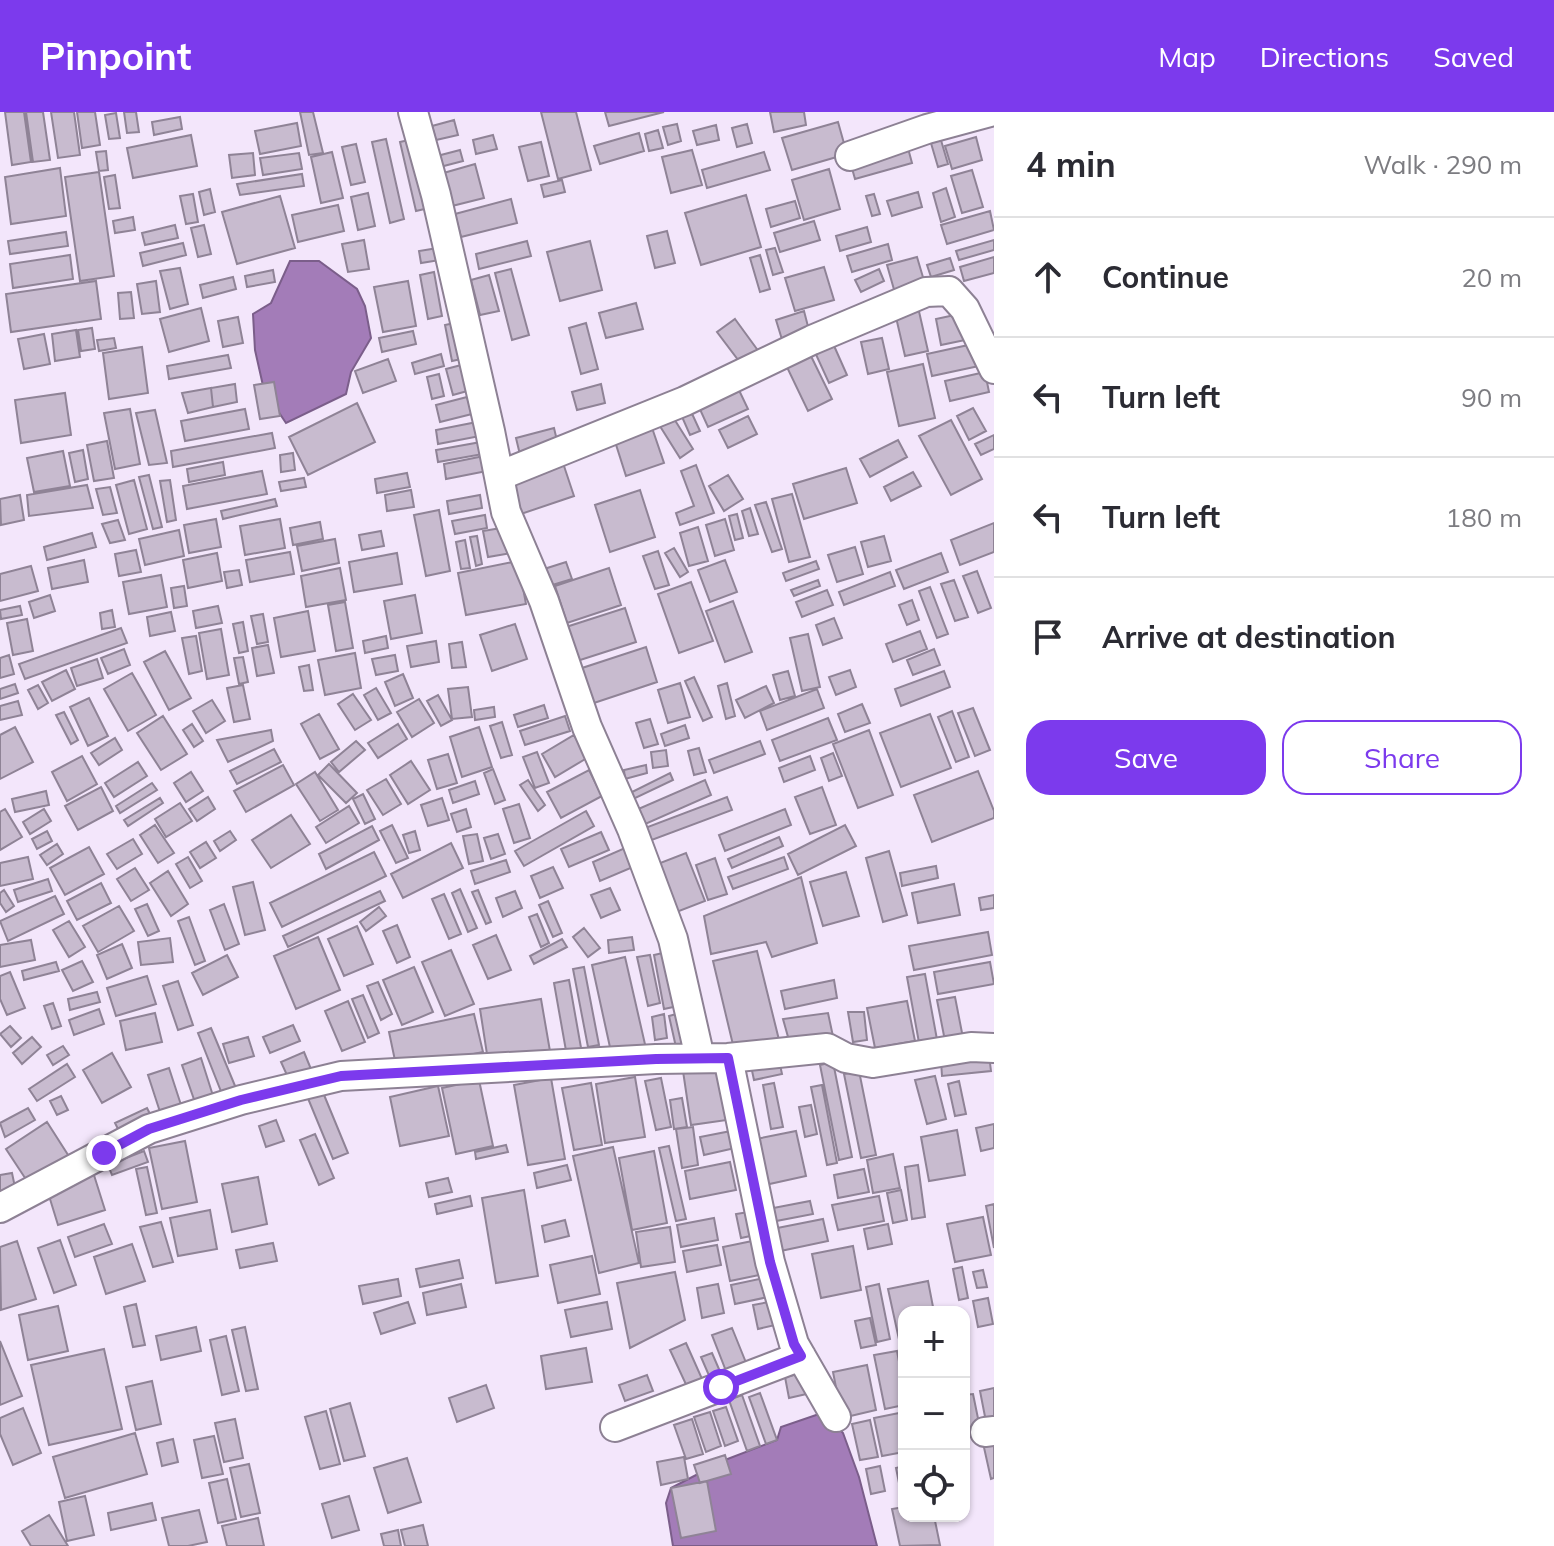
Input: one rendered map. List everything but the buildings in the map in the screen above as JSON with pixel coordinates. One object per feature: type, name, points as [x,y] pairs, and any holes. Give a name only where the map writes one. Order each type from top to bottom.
[{"type":"street","points":[[413,112],[436,195],[506,512],[544,601],[587,727],[632,829],[673,939],[714,1058],[794,1344],[836,1417]]},
{"type":"street","points":[[850,156],[927,129],[990,112]]},
{"type":"street","points":[[499,476],[685,401],[812,340],[926,292],[949,291],[965,309],[994,369]]},
{"type":"street","points":[[0,1208],[149,1129],[241,1100],[341,1076],[714,1058],[827,1048],[846,1058],[873,1063],[971,1047],[994,1048]]},
{"type":"street","points":[[615,1427],[801,1356]]},
{"type":"shaded area","points":[[290,261],[319,261],[357,289],[365,306],[371,338],[351,372],[346,394],[286,423],[264,390],[255,350],[253,314],[271,303]]},
{"type":"shaded area","points":[[825,1412],[843,1433],[859,1477],[877,1546],[673,1546],[666,1503],[671,1488],[725,1460],[777,1440],[781,1427]]},
{"type":"route","points":[[104,1153],[149,1129],[241,1100],[341,1076],[728,1058],[770,1262],[794,1344],[801,1356],[721,1387]]}]
